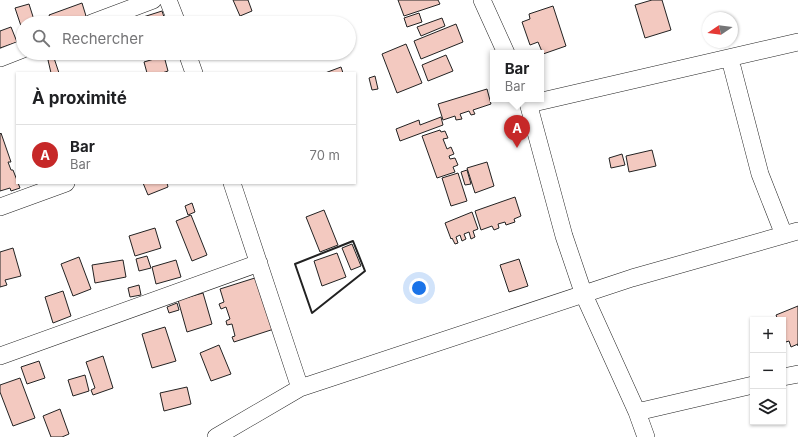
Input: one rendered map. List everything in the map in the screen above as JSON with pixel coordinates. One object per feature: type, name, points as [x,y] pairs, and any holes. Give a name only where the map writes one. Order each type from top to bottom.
[{"type":"street","points":[[111,16],[153,0]]},
{"type":"street","points":[[168,0],[174,16]]},
{"type":"street","points":[[482,0],[505,50]]},
{"type":"street","points":[[544,98],[730,59],[798,42]]},
{"type":"street","points":[[0,58],[16,52]]},
{"type":"street","points":[[216,437],[300,388],[632,278],[791,233],[760,174],[730,59]]},
{"type":"street","points":[[189,60],[194,72]]},
{"type":"street","points":[[528,102],[564,236],[584,295],[637,412],[646,437]]},
{"type":"street","points":[[0,207],[63,184]]},
{"type":"street","points":[[232,184],[300,388]]},
{"type":"street","points":[[0,356],[259,263]]},
{"type":"street","points":[[786,376],[798,374]]},
{"type":"street","points":[[637,412],[750,385]]},
{"type":"building","points":[[233,0],[248,0],[252,11],[240,16]]},
{"type":"building","points":[[398,0],[438,0],[440,4],[404,16]]},
{"type":"building","points":[[652,0],[662,0],[671,30],[645,38],[635,5]]},
{"type":"building","points":[[82,3],[86,16],[49,16]]},
{"type":"building","points":[[29,4],[33,16],[18,16],[15,8]]},
{"type":"building","points":[[553,6],[566,46],[544,54],[544,50],[541,50],[538,42],[530,45],[522,22],[530,19],[529,14]]},
{"type":"building","points":[[162,11],[164,16],[146,16]]},
{"type":"building","points":[[419,13],[422,22],[407,27],[404,18]]},
{"type":"building","points":[[442,18],[445,26],[421,36],[417,27]]},
{"type":"building","points":[[456,24],[463,42],[421,59],[414,41]]},
{"type":"building","points":[[11,27],[16,42],[0,48],[0,31]]},
{"type":"building","points":[[406,44],[422,83],[397,93],[382,54]]},
{"type":"building","points":[[446,55],[453,71],[428,81],[422,65]]},
{"type":"building","points":[[48,60],[55,60],[59,72],[51,72]]},
{"type":"building","points":[[151,60],[165,60],[168,71],[147,72],[144,62]]},
{"type":"building","points":[[341,67],[343,72],[328,72]]},
{"type":"building","points":[[375,76],[378,89],[372,90],[369,78]]},
{"type":"building","points":[[487,89],[491,104],[473,110],[475,114],[471,115],[469,111],[460,114],[462,119],[456,120],[455,116],[443,120],[438,104]]},
{"type":"building","points":[[441,117],[443,125],[400,141],[396,129],[419,120],[420,125]]},
{"type":"building","points":[[440,130],[441,132],[445,131],[448,138],[443,139],[447,149],[451,147],[454,154],[449,156],[450,159],[455,158],[458,165],[453,167],[455,172],[437,178],[422,136]]},
{"type":"building","points":[[1,133],[11,162],[8,162],[16,178],[16,184],[18,184],[20,188],[11,191],[10,188],[0,191]]},
{"type":"building","points":[[652,150],[656,166],[629,172],[626,156]]},
{"type":"building","points":[[622,154],[625,165],[611,168],[609,158]]},
{"type":"building","points":[[487,162],[494,186],[475,193],[467,168]]},
{"type":"building","points":[[467,170],[471,184],[465,185],[461,172]]},
{"type":"building","points":[[458,173],[467,201],[451,206],[442,178]]},
{"type":"building","points":[[143,184],[167,184],[168,187],[148,195]]},
{"type":"building","points":[[515,197],[521,216],[514,219],[515,222],[506,225],[505,222],[498,224],[499,228],[494,230],[492,226],[481,230],[475,211]]},
{"type":"building","points":[[192,203],[195,212],[188,215],[185,206]]},
{"type":"building","points":[[324,210],[338,245],[320,252],[306,217]]},
{"type":"building","points":[[472,212],[478,229],[473,231],[475,237],[471,239],[469,232],[464,234],[466,239],[462,241],[460,235],[456,237],[458,243],[455,244],[452,238],[451,239],[445,223]]},
{"type":"building","points":[[191,215],[207,255],[192,261],[176,221]]},
{"type":"building","points":[[155,228],[161,248],[135,256],[129,236]]},
{"type":"building","points":[[352,244],[361,266],[351,270],[342,248]]},
{"type":"building","points":[[13,248],[21,276],[5,280],[7,285],[0,287],[0,252]]},
{"type":"building","points":[[337,253],[346,277],[322,286],[314,261]]},
{"type":"building","points":[[147,256],[151,268],[139,271],[136,259]]},
{"type":"building","points":[[79,257],[91,289],[73,296],[61,264]]},
{"type":"building","points":[[519,259],[528,286],[509,292],[500,265]]},
{"type":"building","points":[[123,260],[126,277],[95,283],[92,265]]},
{"type":"building","points":[[176,260],[181,277],[156,284],[152,267]]},
{"type":"building","points":[[258,277],[274,329],[234,342],[232,337],[235,336],[232,324],[227,325],[226,321],[230,319],[226,307],[221,309],[219,304],[224,302],[220,289]]},
{"type":"building","points":[[139,285],[141,295],[130,297],[128,288]]},
{"type":"building","points":[[63,291],[71,316],[53,323],[45,297]]},
{"type":"building","points":[[203,293],[212,324],[187,332],[178,300]]},
{"type":"building","points":[[177,303],[179,310],[169,313],[167,307]]},
{"type":"building","points":[[798,306],[798,344],[791,347],[789,341],[786,342],[786,317],[777,317],[776,315]]},
{"type":"building","points":[[165,327],[176,361],[152,368],[142,334]]},
{"type":"building","points":[[219,345],[231,374],[211,381],[200,353]]},
{"type":"building","points":[[103,356],[113,388],[93,395],[91,390],[95,388],[86,362]]},
{"type":"building","points":[[39,361],[45,378],[27,384],[21,367]]},
{"type":"building","points":[[85,375],[89,391],[73,396],[68,380]]},
{"type":"building","points":[[20,378],[35,418],[13,426],[0,392],[0,385]]},
{"type":"building","points":[[187,387],[191,404],[164,411],[160,393]]},
{"type":"building","points":[[60,409],[69,434],[62,437],[51,437],[43,416]]},
{"type":"wall","points":[[353,241],[365,271],[312,313],[295,264],[353,241]]},
{"type":"place","name":"Bar","points":[[517,148]]}]
